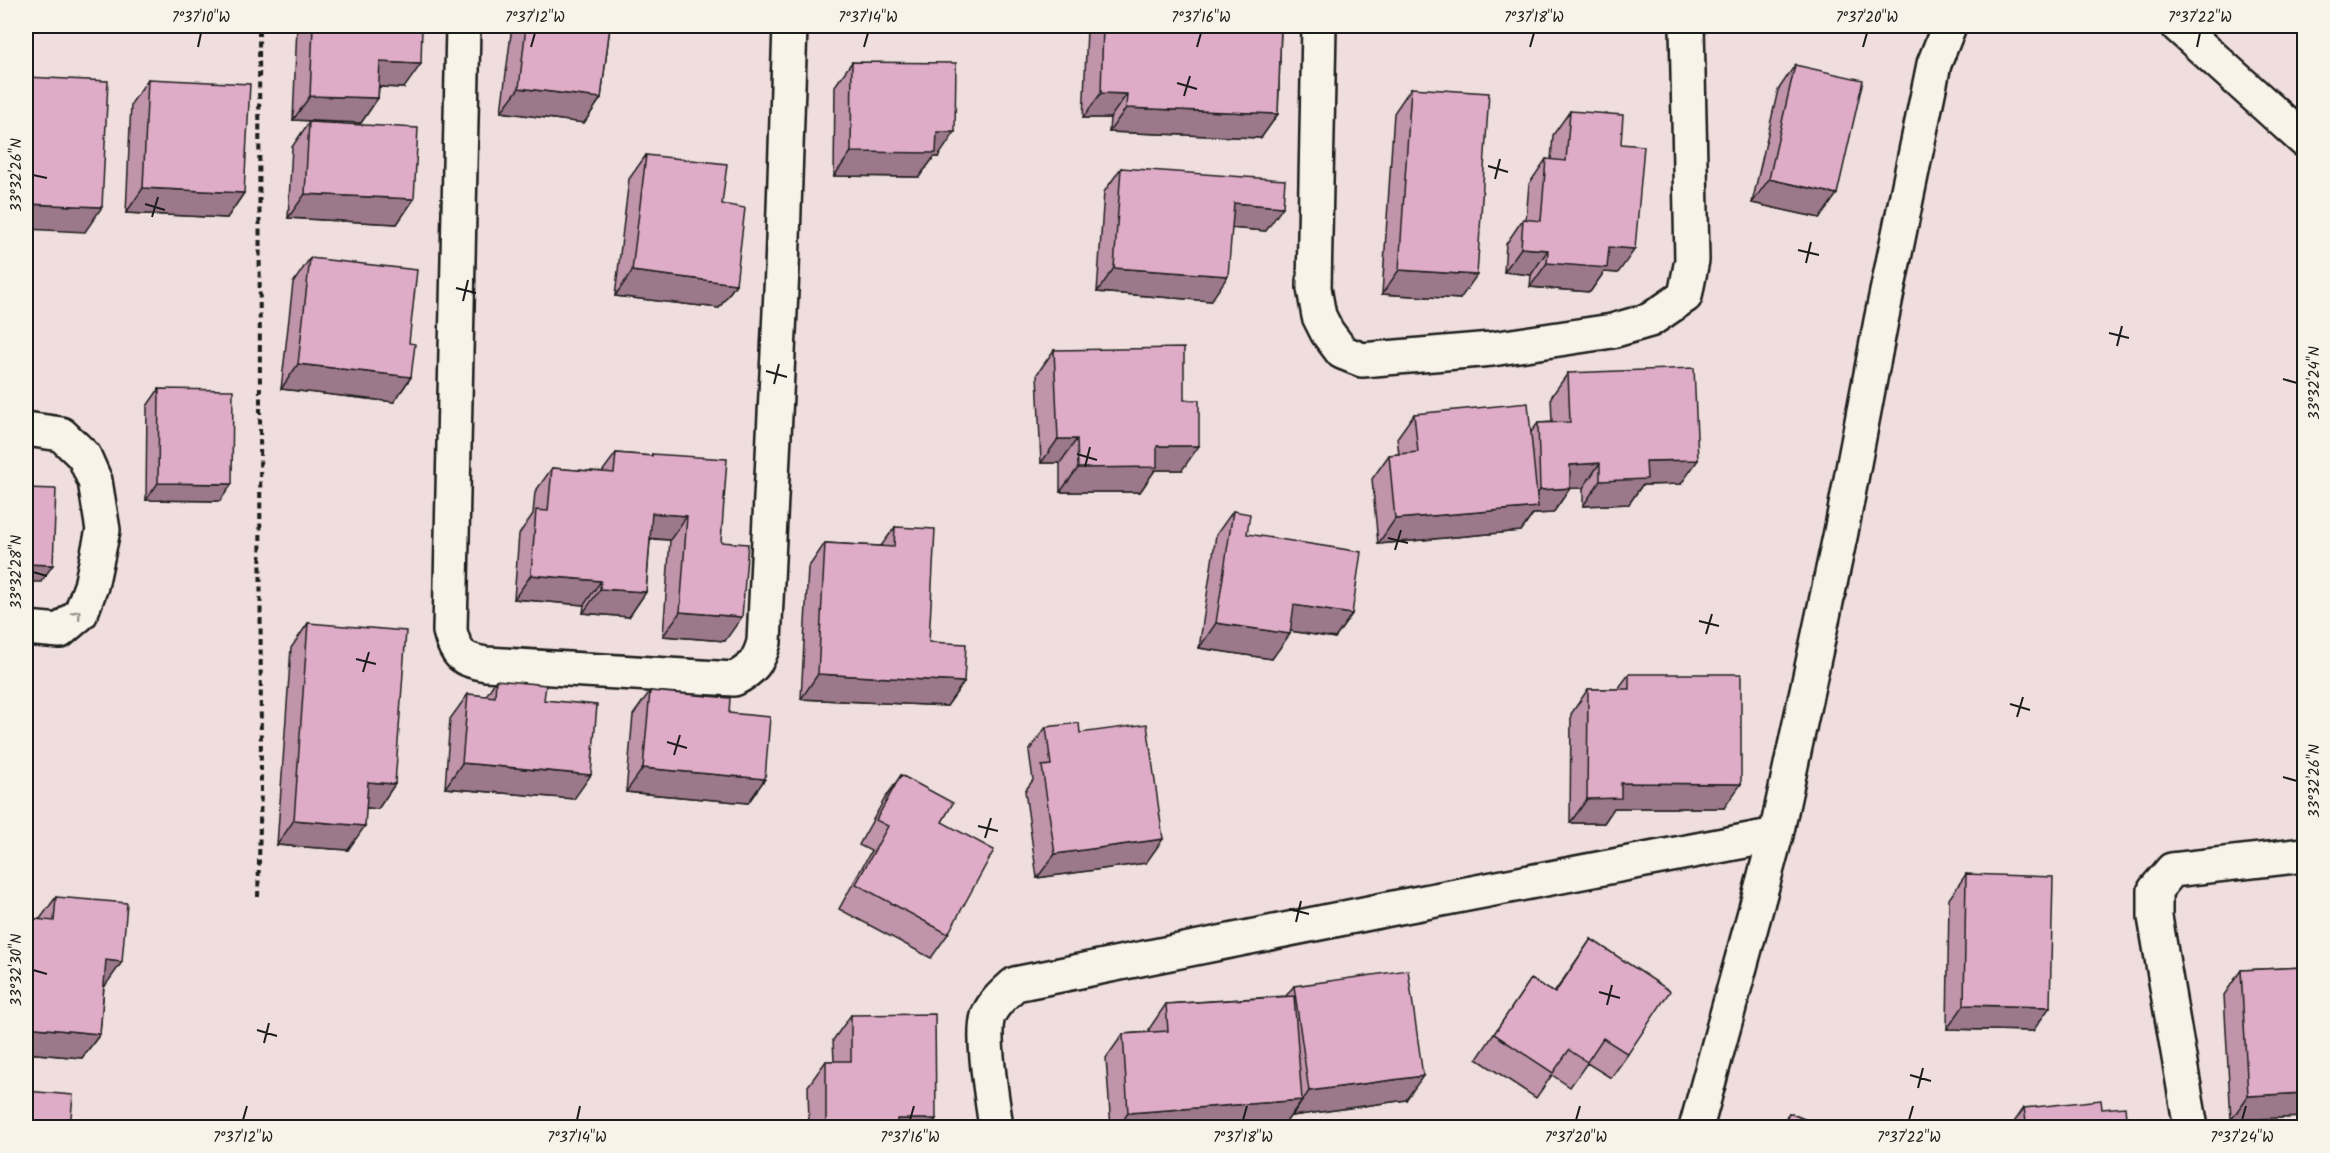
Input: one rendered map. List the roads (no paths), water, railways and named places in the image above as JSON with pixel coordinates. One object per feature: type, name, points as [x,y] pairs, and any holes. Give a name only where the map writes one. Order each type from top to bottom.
[{"type":"street","points":[[463,26],[450,619],[454,646],[460,655],[472,662],[486,664],[734,679],[749,672],[760,658],[764,642],[781,282],[790,26]]},
{"type":"street","points":[[1319,26],[1314,288],[1319,316],[1327,332],[1342,352],[1362,360],[1492,349],[1612,331],[1650,320],[1685,296],[1692,260],[1688,26]]},
{"type":"street","points":[[1696,1128],[1776,835],[1841,532],[1881,321],[1932,75],[1949,26]]},
{"type":"street","points":[[2178,26],[2304,140]]},
{"type":"street","points":[[26,429],[61,434],[84,456],[95,481],[103,530],[91,586],[81,612],[60,630],[26,628]]},
{"type":"street","points":[[996,1128],[986,1035],[988,1016],[999,999],[1015,984],[1410,904],[1776,835]]},
{"type":"street","points":[[2191,1128],[2155,917],[2155,890],[2172,870],[2304,855]]}]
